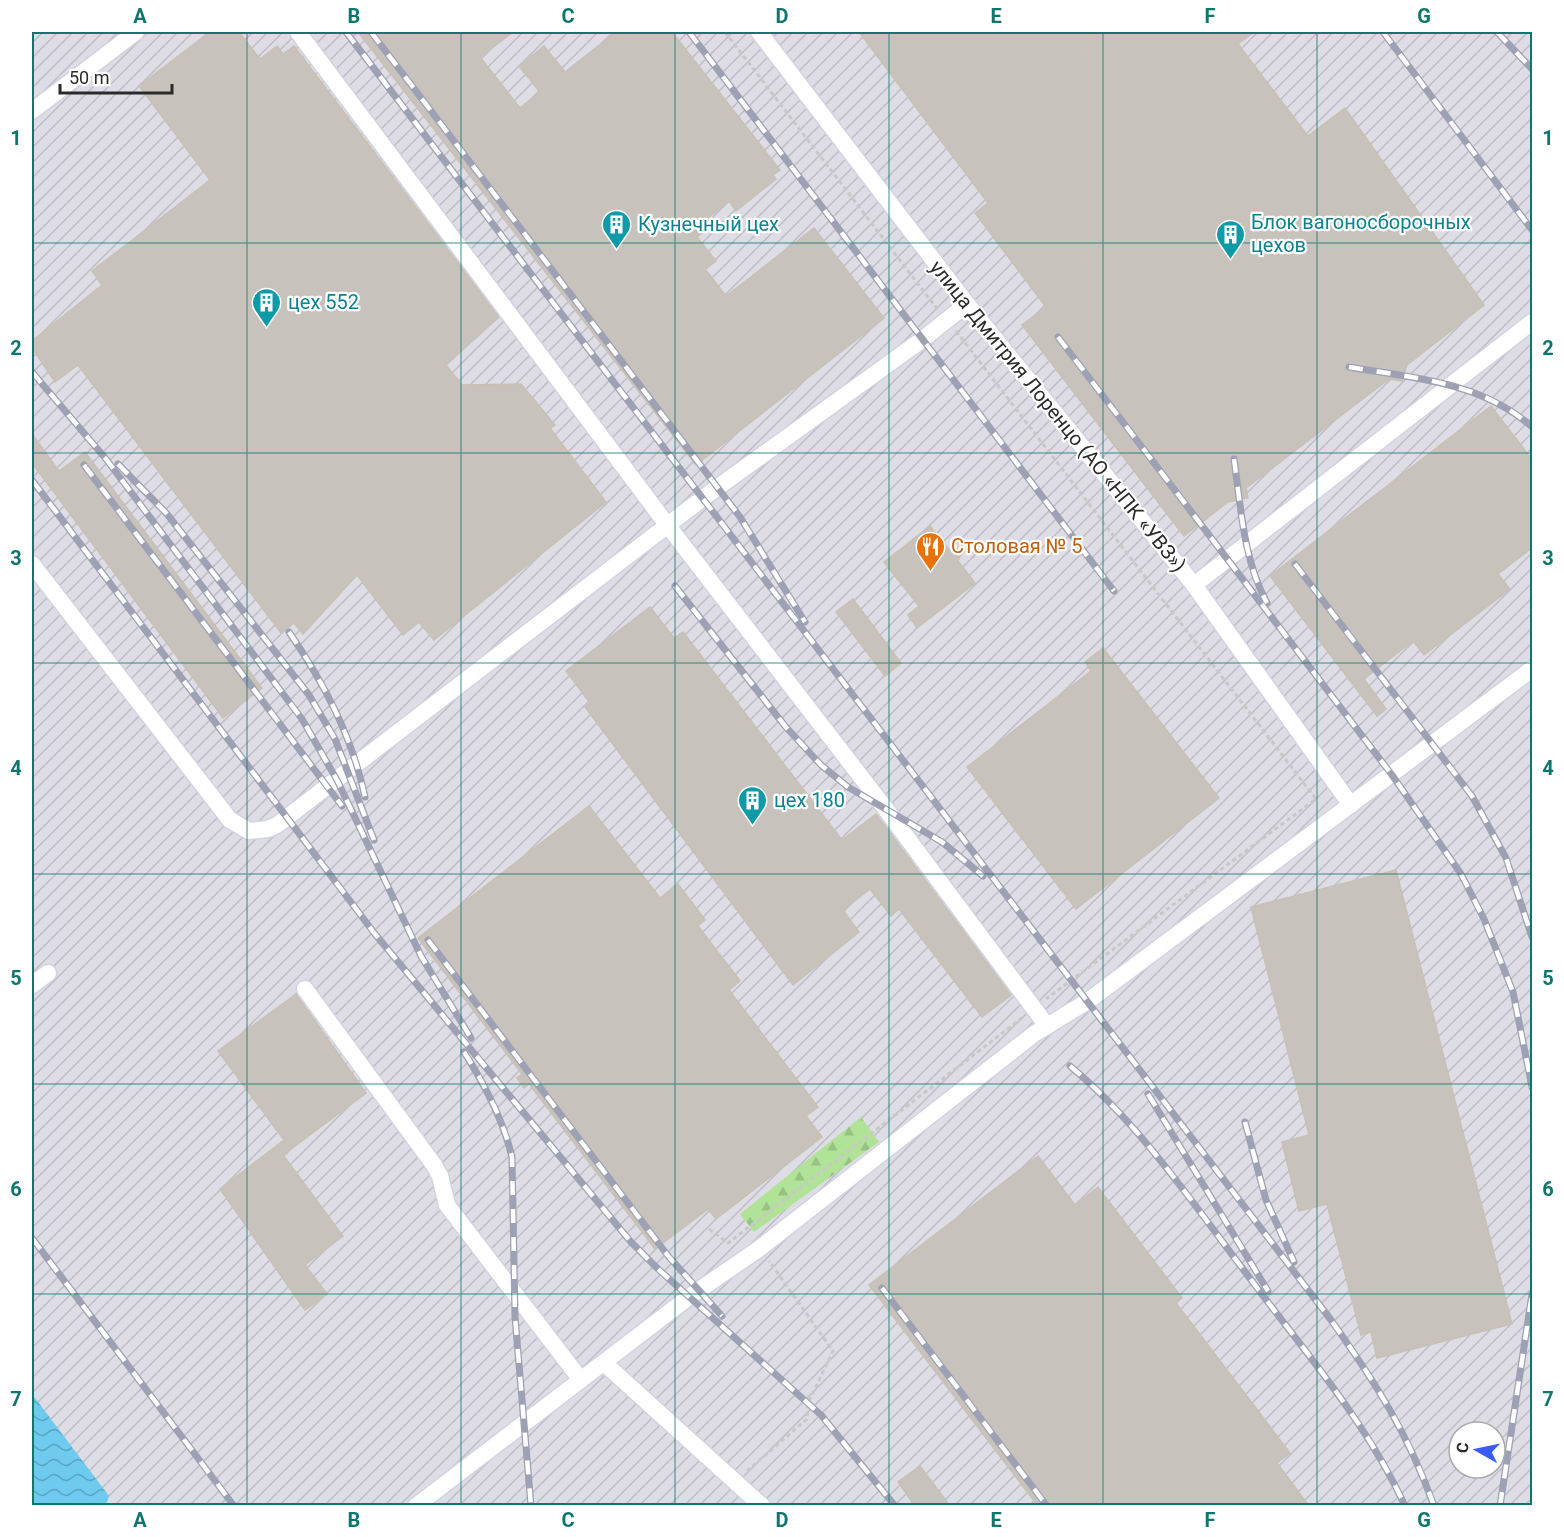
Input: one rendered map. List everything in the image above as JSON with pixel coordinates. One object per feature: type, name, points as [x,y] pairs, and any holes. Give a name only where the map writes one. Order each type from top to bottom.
[{"type":"lane","points":[[32,111],[136,32]]},
{"type":"lane","points":[[297,32],[1047,1026]]},
{"type":"lane","name":"улица Дмитрия Лоренцо (АО «НПК «УВЗ»)","points":[[759,32],[967,304],[1194,585],[1351,806]]},
{"type":"lane","points":[[32,564],[230,820],[239,828],[259,831],[277,825],[317,792],[348,772],[669,526],[967,304]]},
{"type":"lane","points":[[1194,585],[1533,322]]},
{"type":"lane","points":[[416,1506],[698,1290],[759,1248],[1047,1026],[1078,1008],[1533,669]]},
{"type":"lane","points":[[32,985],[48,973]]},
{"type":"lane","points":[[305,989],[434,1165],[440,1176],[447,1205],[581,1380]]},
{"type":"lane","points":[[604,1363],[737,1480],[762,1506]]},
{"type":"path","points":[[708,1229],[728,1243],[1034,1008],[1316,799],[725,32]]},
{"type":"path","points":[[737,1480],[807,1419],[808,1403],[833,1351],[759,1248]]},
{"type":"shaded area","points":[[32,32],[1532,32],[1532,1505],[32,1505]]},
{"type":"green space","points":[[861,1117],[879,1142],[754,1232],[740,1214]]},
{"type":"water","points":[[32,1394],[109,1496],[106,1505],[32,1505]]},
{"type":"building","name":"цех 552","points":[[210,32],[239,32],[260,59],[277,46],[283,54],[294,46],[499,317],[446,365],[462,385],[521,384],[555,425],[550,428],[606,502],[434,640],[419,622],[403,635],[357,575],[303,634],[294,623],[281,633],[78,365],[55,382],[32,348],[32,341],[102,285],[92,271],[210,180],[139,86]]},
{"type":"building","name":"Кузнечный цех","points":[[358,32],[513,32],[480,57],[520,108],[540,92],[519,66],[544,46],[565,72],[616,32],[672,32],[780,170],[773,175],[776,179],[736,211],[729,201],[708,218],[713,225],[697,237],[716,261],[705,269],[726,296],[814,228],[884,318],[696,465]]},
{"type":"building","name":"Блок вагоносборочных цехов","points":[[859,32],[1254,32],[1238,44],[1308,136],[1345,108],[1484,305],[1407,365],[1402,381],[1389,379],[1246,488],[1248,498],[1228,502],[1184,536],[1022,325],[1046,307],[975,213],[988,203]]},
{"type":"building","points":[[1491,406],[1533,461],[1533,547],[1498,574],[1510,589],[1424,655],[1413,641],[1364,679],[1386,709],[1377,716],[1270,576]]},
{"type":"building","points":[[32,434],[59,471],[85,452],[262,688],[223,718],[32,463]]},
{"type":"building","name":"Столовая № 5","points":[[930,526],[949,550],[957,548],[961,554],[958,561],[975,583],[917,628],[908,615],[919,606],[884,562]]},
{"type":"building","points":[[853,599],[901,663],[885,676],[836,612]]},
{"type":"building","name":"цех 180","points":[[650,607],[674,638],[683,632],[842,840],[876,814],[1011,995],[982,1017],[899,909],[891,916],[870,889],[843,910],[859,932],[793,985],[585,707],[590,703],[566,671]]},
{"type":"building","points":[[1103,648],[1219,798],[1076,909],[967,767],[1091,671],[1085,662]]},
{"type":"building","points":[[589,806],[660,898],[678,884],[705,920],[698,926],[740,981],[729,990],[818,1107],[806,1116],[822,1137],[716,1219],[708,1209],[655,1249],[529,1084],[524,1088],[517,1078],[522,1074],[418,938]]},
{"type":"building","points":[[1396,870],[1512,1324],[1377,1358],[1371,1332],[1361,1335],[1327,1204],[1299,1211],[1282,1142],[1309,1135],[1251,907]]},
{"type":"building","points":[[296,994],[366,1093],[283,1155],[343,1236],[305,1265],[327,1294],[305,1310],[220,1189],[284,1140],[218,1051]]},
{"type":"building","points":[[1038,1156],[1075,1205],[1098,1187],[1182,1298],[1176,1303],[1290,1453],[1277,1463],[1309,1506],[1038,1506],[869,1285]]},
{"type":"building","points":[[920,1466],[950,1506],[915,1506],[898,1482]]},
{"type":"railway","points":[[346,32],[1331,1320],[1362,1365],[1402,1431],[1434,1506]]},
{"type":"railway","points":[[371,32],[740,517],[805,622]]},
{"type":"railway","points":[[689,32],[1114,591]]},
{"type":"railway","points":[[1383,32],[1532,230]]},
{"type":"railway","points":[[1497,32],[1532,69]]},
{"type":"railway","points":[[1058,337],[1392,775],[1461,874],[1484,919],[1513,992],[1532,1087]]},
{"type":"railway","points":[[1349,367],[1422,379],[1469,391],[1491,400],[1532,427]]},
{"type":"railway","points":[[32,372],[106,459],[302,719],[337,780],[421,956],[471,1038]]},
{"type":"railway","points":[[1234,459],[1248,551],[1267,603]]},
{"type":"railway","points":[[118,464],[167,514],[309,695],[335,739],[374,840]]},
{"type":"railway","points":[[84,465],[342,806]]},
{"type":"railway","points":[[32,480],[375,934],[631,1242],[821,1415],[895,1506]]},
{"type":"railway","points":[[1295,564],[1472,796],[1506,858],[1532,937]]},
{"type":"railway","points":[[675,586],[785,726],[821,765],[848,787],[942,842],[983,876]]},
{"type":"railway","points":[[289,632],[314,671],[335,711],[353,753],[365,797]]},
{"type":"railway","points":[[428,940],[669,1257],[722,1316]]},
{"type":"railway","points":[[464,1052],[504,1129],[512,1157],[515,1317],[531,1506]]},
{"type":"railway","points":[[1070,1066],[1120,1114],[1165,1166],[1333,1387],[1372,1445],[1405,1506]]},
{"type":"railway","points":[[1148,1094],[1268,1291]]},
{"type":"railway","points":[[1245,1122],[1266,1200],[1294,1262]]},
{"type":"railway","points":[[32,1238],[234,1506]]},
{"type":"railway","points":[[882,1288],[1047,1506]]},
{"type":"railway","points":[[1500,1506],[1532,1294]]},
{"type":"place","name":"Кузнечный цех","points":[[617,250]]},
{"type":"place","name":"Блок вагоносборочных цехов","points":[[1230,260]]},
{"type":"place","name":"цех 552","points":[[267,328]]},
{"type":"place","name":"Столовая № 5","points":[[930,572]]},
{"type":"place","name":"цех 180","points":[[753,826]]}]
